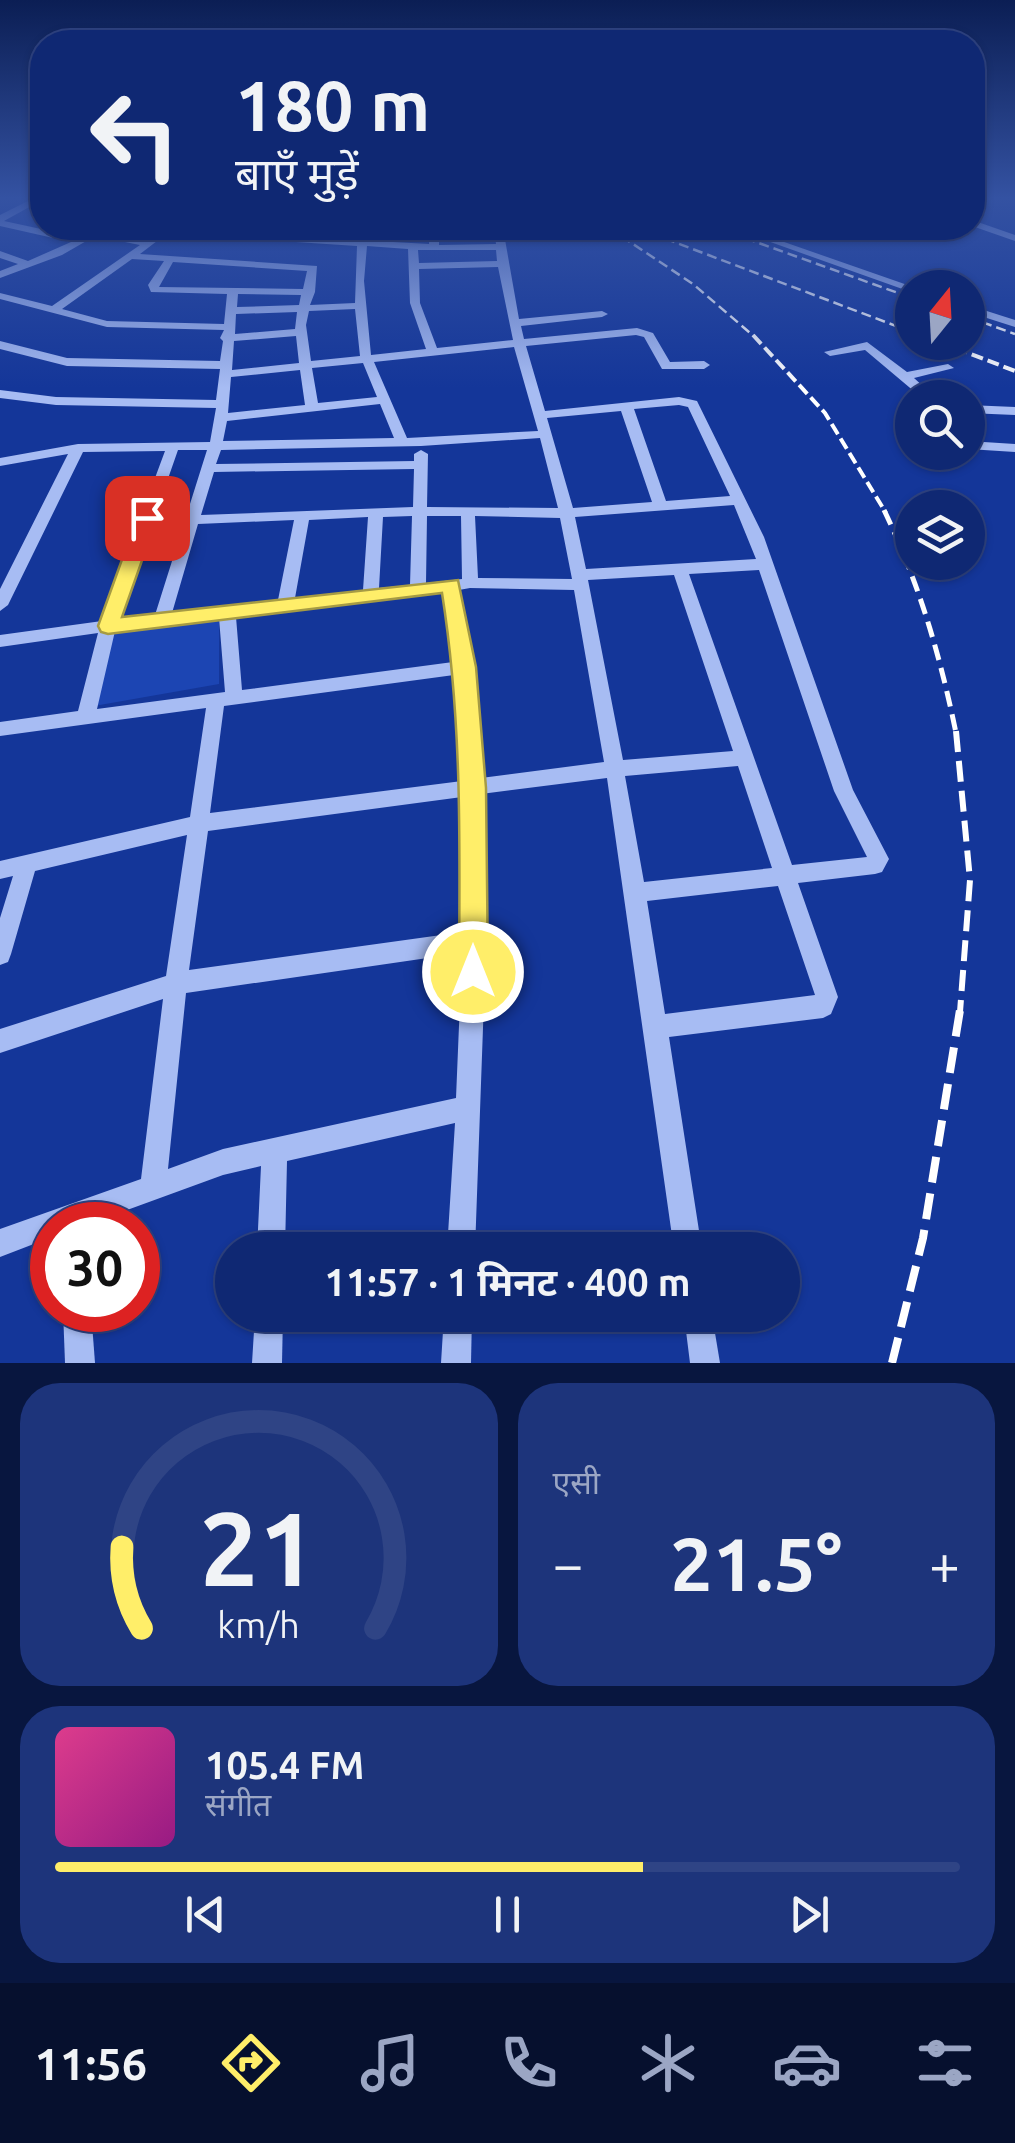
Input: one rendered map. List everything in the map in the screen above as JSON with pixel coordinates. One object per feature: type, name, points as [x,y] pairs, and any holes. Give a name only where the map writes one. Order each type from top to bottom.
[{"type":"street","points":[[20,262],[29,265]]},
{"type":"street","points":[[0,275],[36,262]]},
{"type":"street","points":[[52,311],[121,262]]},
{"type":"street","points":[[169,262],[153,285],[155,290],[310,292]]},
{"type":"street","points":[[181,262],[313,268],[300,332],[312,407]]},
{"type":"street","points":[[361,262],[360,306],[366,358],[402,442]]},
{"type":"street","points":[[413,262],[415,303],[432,351]]},
{"type":"street","points":[[413,266],[432,262]]},
{"type":"street","points":[[503,262],[517,332],[580,580],[634,893],[685,1232]]},
{"type":"street","points":[[833,262],[895,283]]},
{"type":"street","points":[[162,618],[215,445],[233,292]]},
{"type":"street","points":[[0,296],[122,325],[300,332]]},
{"type":"street","points":[[0,315],[22,303]]},
{"type":"street","points":[[230,311],[360,306]]},
{"type":"street","points":[[0,345],[68,362],[224,370],[432,351],[602,314]]},
{"type":"street","points":[[985,314],[1015,324]]},
{"type":"street","points":[[517,332],[642,331],[649,335],[666,366],[704,365]]},
{"type":"street","points":[[830,352],[867,346],[910,380]]},
{"type":"street","points":[[906,376],[948,368]]},
{"type":"street","points":[[0,394],[221,411],[384,400]]},
{"type":"street","points":[[0,462],[78,448],[421,442],[543,424],[626,406],[679,400],[693,404],[766,564],[844,791],[879,858],[875,865],[634,893]]},
{"type":"street","points":[[626,406],[661,506]]},
{"type":"street","points":[[985,410],[1015,411]]},
{"type":"street","points":[[418,588],[421,442]]},
{"type":"street","points":[[86,717],[108,626],[173,446]]},
{"type":"street","points":[[985,446],[1015,448]]},
{"type":"street","points":[[0,605],[78,448]]},
{"type":"street","points":[[208,468],[421,465]]},
{"type":"street","points":[[192,520],[420,511],[566,513],[738,500]]},
{"type":"street","points":[[371,594],[376,512]]},
{"type":"street","points":[[462,1232],[474,941],[473,788],[460,584],[468,512]]},
{"type":"street","points":[[286,603],[302,516]]},
{"type":"street","points":[[0,642],[162,618],[418,588],[580,580],[766,564]]},
{"type":"street","points":[[655,1027],[826,1003],[680,569]]},
{"type":"street","points":[[154,1187],[176,984],[225,699],[227,610]]},
{"type":"street","points":[[0,729],[465,667]]},
{"type":"street","points":[[0,870],[202,823],[612,769],[744,758]]},
{"type":"street","points":[[0,954],[27,863]]},
{"type":"street","points":[[0,1042],[176,984],[231,973],[474,941]]},
{"type":"street","points":[[118,1202],[223,1162],[468,1108]]},
{"type":"street","points":[[272,1232],[275,1150]]},
{"type":"street","points":[[0,1244],[30,1234]]},
{"type":"street","points":[[79,1332],[80,1363]]},
{"type":"street","points":[[268,1363],[269,1332]]},
{"type":"street","points":[[456,1363],[457,1332]]},
{"type":"street","points":[[700,1332],[705,1363]]},
{"type":"shaded area","points":[[219,618],[219,684],[94,706],[112,627]]},
{"type":"railway","points":[[659,262],[693,284],[755,337]]},
{"type":"railway","points":[[726,262],[895,326]]},
{"type":"railway","points":[[811,262],[895,292]]},
{"type":"railway","points":[[985,323],[1015,334]]},
{"type":"railway","points":[[755,337],[825,413],[886,513]]},
{"type":"railway","points":[[985,359],[1015,371]]},
{"type":"railway","points":[[884,510],[927,620],[956,733]]},
{"type":"railway","points":[[956,731],[970,880],[960,1012]]},
{"type":"railway","points":[[892,1363],[923,1238],[960,1010]]},
{"type":"route","points":[[147,518],[108,626],[450,585],[465,667],[473,788],[473,972]]}]
